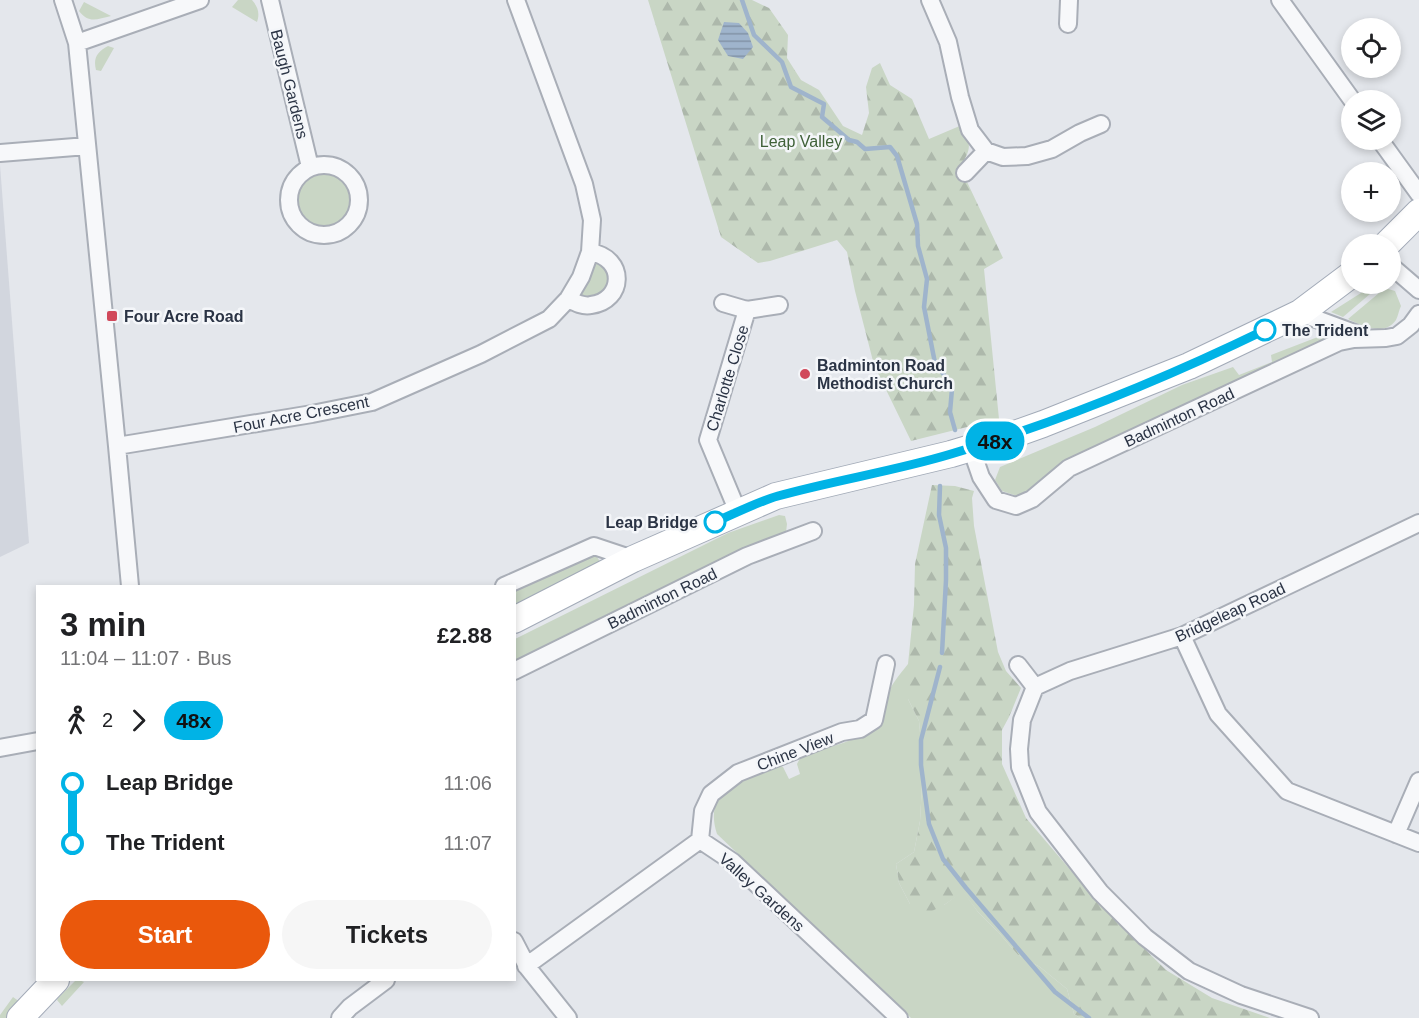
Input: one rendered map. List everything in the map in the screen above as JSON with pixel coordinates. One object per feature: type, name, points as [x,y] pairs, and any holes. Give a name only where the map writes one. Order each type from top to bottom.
[{"type":"main road","points":[[1397,234],[1419,212]]},
{"type":"main road","points":[[516,619],[633,559],[776,496],[1001,440],[1189,366],[1300,313],[1341,282]]},
{"type":"main road","points":[[20,1018],[55,981]]},
{"type":"street","points":[[63,0],[77,43],[130,585]]},
{"type":"street","points":[[77,43],[200,0]]},
{"type":"street","name":"Baugh Gardens","points":[[270,0],[310,167]]},
{"type":"street","name":"Four Acre Crescent","points":[[117,446],[372,402],[481,354],[549,320],[568,299],[581,277],[591,252],[592,220],[584,184],[516,0]]},
{"type":"street","points":[[930,0],[948,42],[970,130],[986,151],[1003,157],[1027,156],[1052,149],[1078,126],[1101,124]]},
{"type":"street","points":[[1068,24],[1069,0]]},
{"type":"street","points":[[1280,0],[1345,90]]},
{"type":"street","points":[[0,153],[87,146]]},
{"type":"street","points":[[1387,150],[1419,194]]},
{"type":"street","points":[[965,173],[986,151]]},
{"type":"street","points":[[326,165],[338,167],[346,172],[356,185],[359,201],[354,218],[343,230],[328,235],[315,234],[296,222],[289,208],[289,193],[297,176],[310,167],[326,165]]},
{"type":"street","points":[[568,299],[589,306],[604,301],[614,290],[617,274],[613,264],[600,254],[591,252]]},
{"type":"street","points":[[1401,274],[1419,290]]},
{"type":"street","name":"Charlotte Close","points":[[723,303],[747,310],[778,305]]},
{"type":"street","name":"Charlotte Close","points":[[738,512],[708,440],[747,310]]},
{"type":"street","points":[[1300,313],[1369,338]]},
{"type":"street","name":"Badminton Road","points":[[971,448],[981,477],[996,500],[1016,506],[1032,499],[1069,468],[1339,342],[1396,336],[1411,325],[1419,314]]},
{"type":"street","name":"Bridgeleap Road","points":[[1035,687],[1070,671],[1182,636],[1419,523]]},
{"type":"street","name":"Badminton Road","points":[[516,669],[747,556],[813,531]]},
{"type":"street","points":[[506,585],[594,546],[633,559]]},
{"type":"street","points":[[1182,636],[1218,714],[1287,791],[1419,843]]},
{"type":"street","name":"Chine View","points":[[700,840],[703,811],[711,794],[738,773],[843,732],[860,729],[874,720],[886,664]]},
{"type":"street","points":[[1018,665],[1035,687],[1022,720],[1018,749],[1020,767],[1038,812],[1100,892],[1145,937],[1189,971],[1240,995],[1310,1018]]},
{"type":"street","points":[[0,748],[36,741]]},
{"type":"street","points":[[1396,834],[1419,782]]},
{"type":"street","points":[[526,966],[700,840]]},
{"type":"street","name":"Valley Gardens","points":[[700,840],[733,862],[899,1018]]},
{"type":"street","points":[[516,945],[526,966],[568,1018]]},
{"type":"street","points":[[340,1018],[350,1007],[385,981]]},
{"type":"shaded area","points":[[0,165],[29,543],[0,557]]},
{"type":"green space","points":[[238,0],[252,0],[258,10],[257,22],[232,7]]},
{"type":"green space","name":"Leap Valley","points":[[648,0],[752,0],[769,8],[788,35],[787,58],[801,80],[819,90],[843,126],[862,135],[869,113],[866,87],[872,68],[880,63],[890,85],[912,99],[929,139],[962,125],[969,146],[960,167],[1003,258],[984,269],[999,419],[911,441],[874,365],[847,252],[837,240],[758,263],[721,237]]},
{"type":"green space","points":[[84,2],[111,16],[86,18],[79,11]]},
{"type":"green space","points":[[108,46],[114,48],[101,71],[96,70],[97,56]]},
{"type":"green space","points":[[318,171],[330,171],[345,179],[353,194],[353,206],[345,221],[330,229],[318,229],[303,221],[295,206],[295,194],[303,179]]},
{"type":"green space","points":[[591,254],[615,274],[603,300],[577,301]]},
{"type":"green space","points":[[1359,294],[1370,294],[1343,317],[1331,312]]},
{"type":"green space","points":[[1378,294],[1396,294],[1401,306],[1396,320],[1385,328],[1373,329],[1348,319]]},
{"type":"green space","points":[[1323,335],[1334,337],[1071,458],[1020,497],[1002,491],[995,480],[1000,467],[1095,427],[1182,385],[1233,367],[1239,375],[1272,362],[1271,355]]},
{"type":"green space","points":[[932,485],[955,486],[974,491],[972,498],[974,526],[998,652],[1006,671],[1021,688],[1002,730],[1002,764],[1026,818],[1102,907],[1166,970],[1212,998],[1270,1018],[1080,1018],[1074,1014],[1067,989],[1040,967],[1018,955],[978,912],[963,892],[928,913],[910,904],[899,883],[896,864],[914,852],[920,821],[923,767],[919,721],[908,699],[908,664],[914,605],[915,564]]},
{"type":"green space","points":[[779,515],[785,516],[787,524],[786,532],[740,551],[516,666],[516,639],[728,533]]},
{"type":"green space","points":[[586,555],[597,557],[603,566],[516,607],[516,587]]},
{"type":"green space","points":[[908,664],[908,699],[919,721],[923,767],[920,821],[914,852],[896,864],[899,883],[910,904],[944,905],[963,891],[978,912],[1018,955],[1040,967],[1067,989],[1074,1014],[1080,1018],[911,1018],[717,834],[714,819],[715,806],[729,787],[740,780],[778,765],[783,767],[789,779],[800,774],[797,764],[801,756],[854,739],[873,730],[881,719],[890,690]]},
{"type":"green space","points":[[75,981],[84,982],[62,1006],[58,998]]},
{"type":"green space","points":[[13,997],[20,1002],[7,1018],[0,1018],[0,1015]]},
{"type":"water","points":[[724,22],[739,23],[748,33],[753,47],[743,59],[728,56],[718,40]]},
{"type":"waterway","points":[[742,0],[754,35],[782,62],[791,87],[824,104],[822,117],[849,140],[857,142],[865,149],[890,147],[897,156],[917,224],[918,246],[927,279],[924,307],[935,363],[952,389],[950,412],[955,430]]},
{"type":"waterway","points":[[940,486],[939,515],[946,548],[942,653]]},
{"type":"waterway","points":[[940,667],[921,740],[921,765],[929,824],[943,859],[1055,992],[1089,1018]]},
{"type":"bus line","name":"48x","points":[[715,522],[776,496],[1001,440],[1189,366],[1265,330]]},
{"type":"place","name":"Four Acre Road","points":[[112,316]]},
{"type":"place","name":"The Trident","points":[[1265,330]]},
{"type":"place","name":"Badminton Road Methodist Church","points":[[805,374]]},
{"type":"place","name":"Leap Bridge","points":[[715,522]]}]
